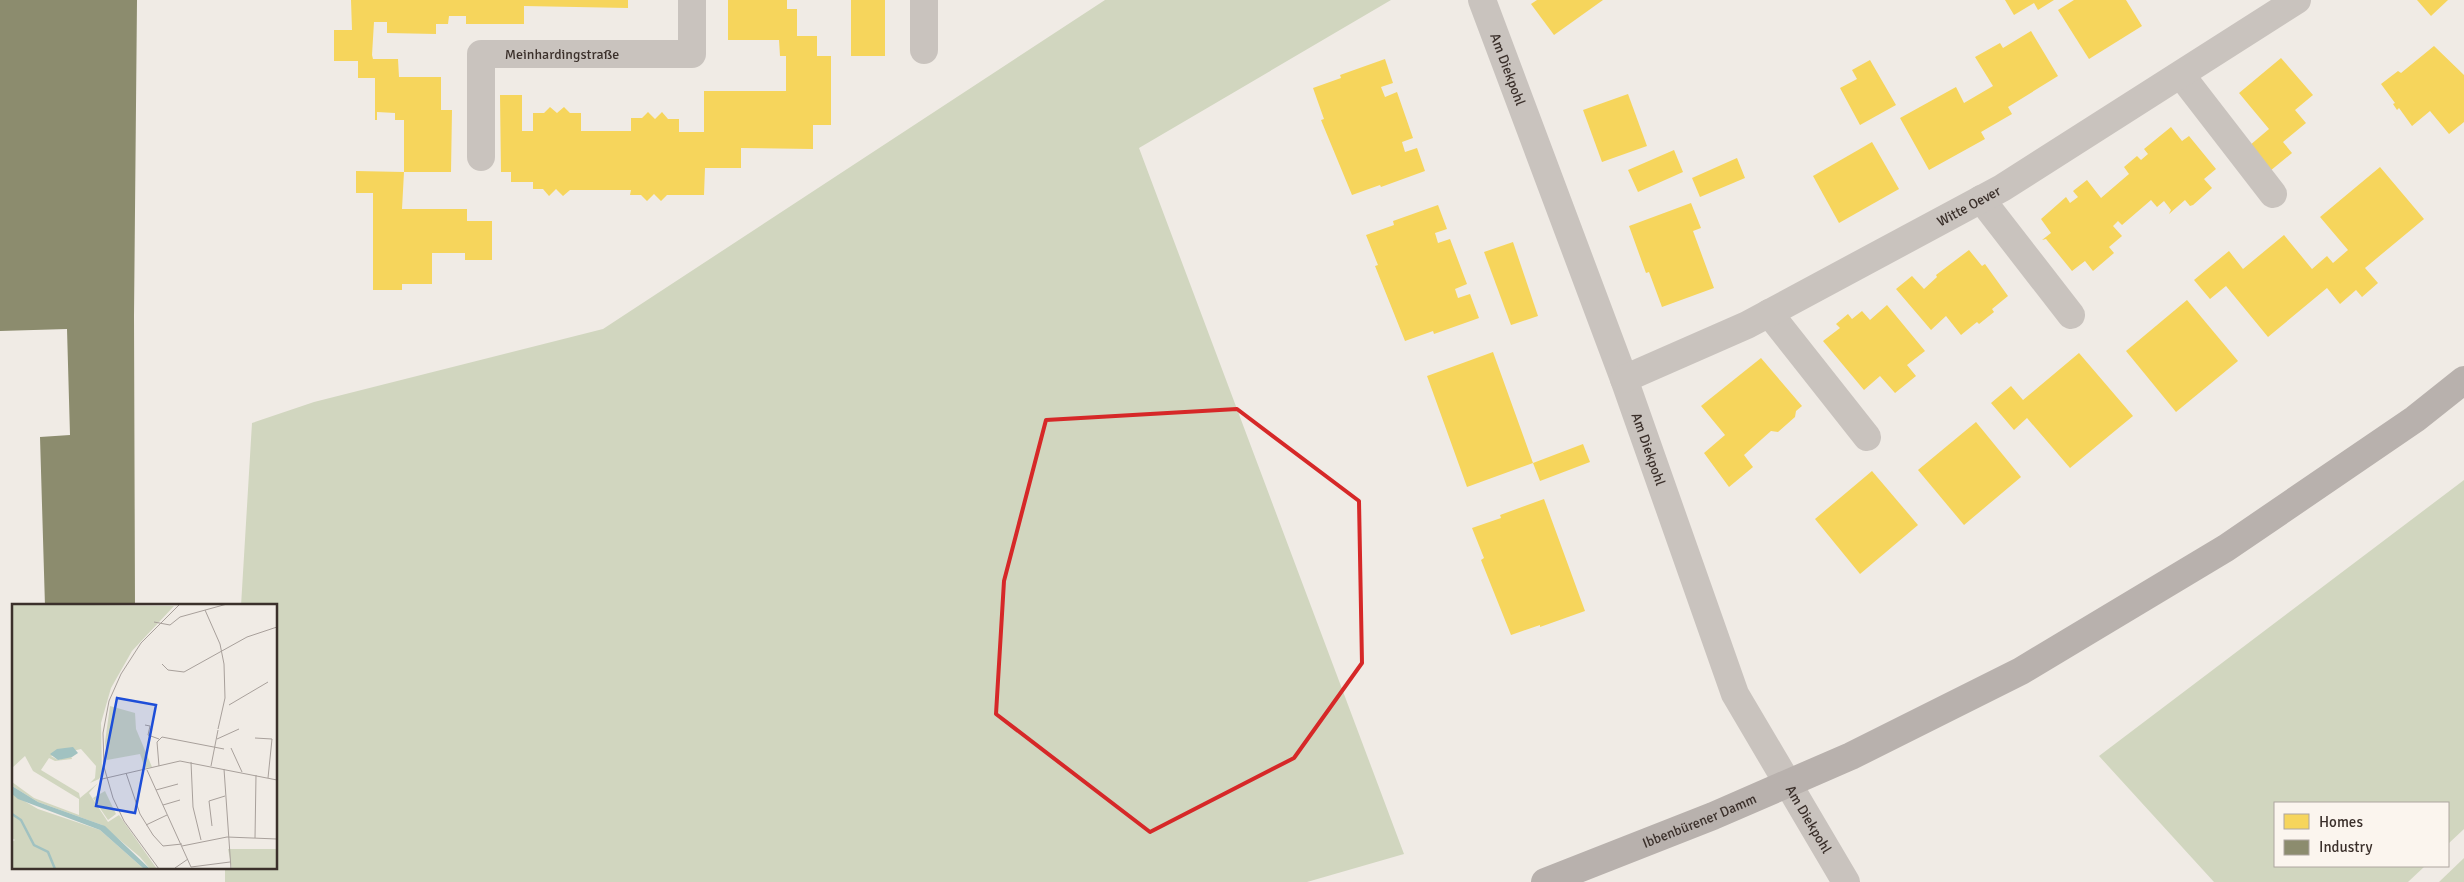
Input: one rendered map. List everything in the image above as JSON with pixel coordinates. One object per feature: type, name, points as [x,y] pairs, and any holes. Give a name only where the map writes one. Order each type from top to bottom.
[{"type":"main road","name":"Ibbenbürener Damm","points":[[1545,882],[1713,816],[1851,756],[2021,671],[2226,548],[2415,419],[2464,380]]},
{"type":"street","name":"Meinhardingstraße","points":[[481,157],[481,54],[692,54],[692,0]]},
{"type":"street","points":[[924,0],[924,50]]},
{"type":"street","name":"Am Diekpohl","points":[[1482,0],[1624,379],[1735,694],[1846,882]]},
{"type":"street","name":"Witte Oever","points":[[1624,379],[1747,325],[1981,199],[2181,75],[2296,0]]},
{"type":"street","points":[[2181,75],[2273,194]]},
{"type":"street","points":[[1981,199],[2071,315]]},
{"type":"street","points":[[1769,313],[1867,438]]},
{"type":"highlighted area","points":[[1237,409],[1359,501],[1362,663],[1294,758],[1150,832],[996,714],[1004,581],[1046,420]]},
{"type":"green space","points":[[1105,0],[1391,0],[1139,148],[1404,854],[1307,882],[225,882],[225,870],[278,870],[278,604],[241,604],[252,423],[314,402],[603,329]]},
{"type":"green space","points":[[2464,480],[2464,829],[2449,843],[2449,802],[2274,802],[2274,867],[2424,867],[2408,882],[2214,882],[2099,756]]},
{"type":"green space","points":[[2464,858],[2464,882],[2439,882]]},
{"type":"building: Homes","points":[[351,0],[628,0],[628,8],[524,6],[524,24],[466,24],[466,16],[449,16],[448,24],[436,24],[436,34],[387,33],[387,22],[374,22],[373,59],[398,59],[399,77],[441,77],[441,110],[452,110],[451,172],[404,172],[404,120],[395,120],[395,113],[377,112],[377,120],[375,120],[375,78],[358,78],[358,61],[334,61],[334,30],[352,30]]},
{"type":"building: Homes","points":[[728,0],[787,0],[787,9],[797,9],[797,36],[817,36],[817,56],[831,56],[831,125],[813,125],[813,149],[741,148],[741,168],[705,168],[704,195],[667,195],[661,201],[654,194],[647,201],[641,195],[630,195],[631,190],[570,190],[563,196],[556,189],[549,196],[543,189],[533,189],[533,182],[511,182],[511,172],[501,172],[500,95],[522,95],[522,131],[533,131],[533,113],[544,113],[550,107],[557,113],[564,107],[570,113],[581,113],[581,131],[631,131],[631,118],[642,118],[648,112],[655,119],[662,112],[668,119],[679,119],[679,132],[704,132],[704,91],[786,91],[786,56],[780,56],[779,40],[728,40]]},
{"type":"building: Homes","points":[[851,0],[885,0],[885,56],[851,56]]},
{"type":"building: Homes","points":[[1537,0],[1603,0],[1554,35],[1531,4]]},
{"type":"building: Homes","points":[[2005,0],[2054,0],[2038,10],[2034,3],[2014,15]]},
{"type":"building: Homes","points":[[2074,0],[2126,0],[2142,26],[2089,59],[2058,10]]},
{"type":"building: Homes","points":[[2417,0],[2448,0],[2431,16]]},
{"type":"building: Homes","points":[[2031,31],[2058,76],[2008,107],[2012,114],[1981,132],[1985,139],[1929,170],[1900,118],[1956,87],[1964,103],[1993,86],[1975,57],[2000,43],[2003,48]]},
{"type":"building: Homes","points":[[2434,46],[2464,75],[2464,122],[2449,134],[2430,111],[2412,126],[2399,108],[2397,110],[2393,104],[2395,103],[2381,84],[2398,71],[2401,73]]},
{"type":"building: Homes","points":[[2281,58],[2313,95],[2295,110],[2306,123],[2283,142],[2292,153],[2270,171],[2249,146],[2269,129],[2239,93]]},
{"type":"building: Homes","points":[[1385,59],[1393,83],[1381,87],[1385,97],[1397,92],[1413,138],[1402,142],[1405,152],[1417,148],[1425,171],[1352,195],[1321,120],[1324,119],[1313,88],[1341,78],[1340,75]]},
{"type":"building: Homes","points":[[1870,60],[1896,105],[1860,125],[1840,88],[1857,79],[1852,70]]},
{"type":"building: Homes","points":[[1628,94],[1647,146],[1602,162],[1583,110]]},
{"type":"building: Homes","points":[[2171,127],[2182,141],[2189,136],[2216,169],[2204,179],[2212,188],[2193,205],[2190,206],[2185,200],[2169,214],[2171,210],[2164,201],[2157,207],[2151,200],[2122,225],[2118,221],[2113,226],[2122,236],[2109,247],[2114,253],[2093,271],[2085,261],[2072,271],[2046,239],[2042,240],[2051,233],[2041,219],[2066,197],[2070,203],[2078,197],[2073,191],[2087,180],[2101,198],[2129,174],[2124,167],[2137,156],[2141,160],[2148,154],[2144,149]]},
{"type":"building: Homes","points":[[1872,142],[1899,189],[1839,223],[1813,176]]},
{"type":"building: Homes","points":[[1674,150],[1683,172],[1638,192],[1628,170]]},
{"type":"building: Homes","points":[[1737,158],[1745,178],[1700,197],[1692,178]]},
{"type":"building: Homes","points":[[2380,167],[2424,219],[2365,268],[2378,283],[2362,297],[2356,290],[2340,304],[2327,288],[2268,337],[2226,286],[2210,299],[2194,280],[2229,251],[2243,269],[2284,235],[2312,269],[2327,256],[2333,263],[2348,250],[2320,217]]},
{"type":"building: Homes","points":[[356,171],[404,172],[402,209],[467,209],[467,221],[492,221],[492,260],[465,260],[465,253],[432,253],[432,284],[402,284],[402,290],[373,290],[373,193],[356,193]]},
{"type":"building: Homes","points":[[1691,203],[1701,228],[1693,231],[1714,288],[1662,307],[1649,272],[1646,273],[1629,226]]},
{"type":"building: Homes","points":[[1438,205],[1447,229],[1435,233],[1438,243],[1450,239],[1467,284],[1455,289],[1458,298],[1470,294],[1479,318],[1434,334],[1433,331],[1405,341],[1375,266],[1378,265],[1366,235],[1394,225],[1393,221]]},
{"type":"building: Homes","points":[[1513,242],[1538,316],[1511,325],[1484,252]]},
{"type":"building: Homes","points":[[1969,250],[1982,266],[1985,264],[2008,296],[1992,309],[1994,312],[1979,324],[1977,322],[1961,335],[1946,316],[1931,330],[1896,289],[1912,276],[1924,289],[1937,277],[1936,275]]},
{"type":"building: Homes","points":[[2187,300],[2238,361],[2176,412],[2126,351]]},
{"type":"building: Homes","points":[[1887,305],[1925,351],[1907,365],[1916,376],[1895,393],[1880,376],[1864,390],[1823,341],[1840,328],[1836,324],[1848,314],[1852,319],[1862,311],[1870,320]]},
{"type":"building: Homes","points":[[1493,352],[1533,463],[1467,487],[1427,376]]},
{"type":"building: Homes","points":[[2079,353],[2133,416],[2070,468],[2027,418],[2014,430],[1991,403],[2011,386],[2023,400]]},
{"type":"building: Homes","points":[[1761,358],[1802,406],[1796,411],[1795,417],[1778,432],[1771,431],[1744,455],[1753,467],[1729,487],[1704,453],[1725,435],[1701,406]]},
{"type":"building: Homes","points":[[1976,422],[2021,477],[1964,525],[1918,470]]},
{"type":"building: Homes","points":[[1583,444],[1590,462],[1540,481],[1533,463]]},
{"type":"building: Homes","points":[[1872,471],[1918,525],[1860,574],[1815,519]]},
{"type":"building: Homes","points":[[1544,499],[1585,611],[1511,635],[1481,560],[1484,558],[1472,528],[1501,518],[1500,515]]},
{"type":"building: Industry","points":[[0,0],[137,0],[134,316],[135,604],[45,604],[40,437],[70,435],[67,329],[0,331]]}]
